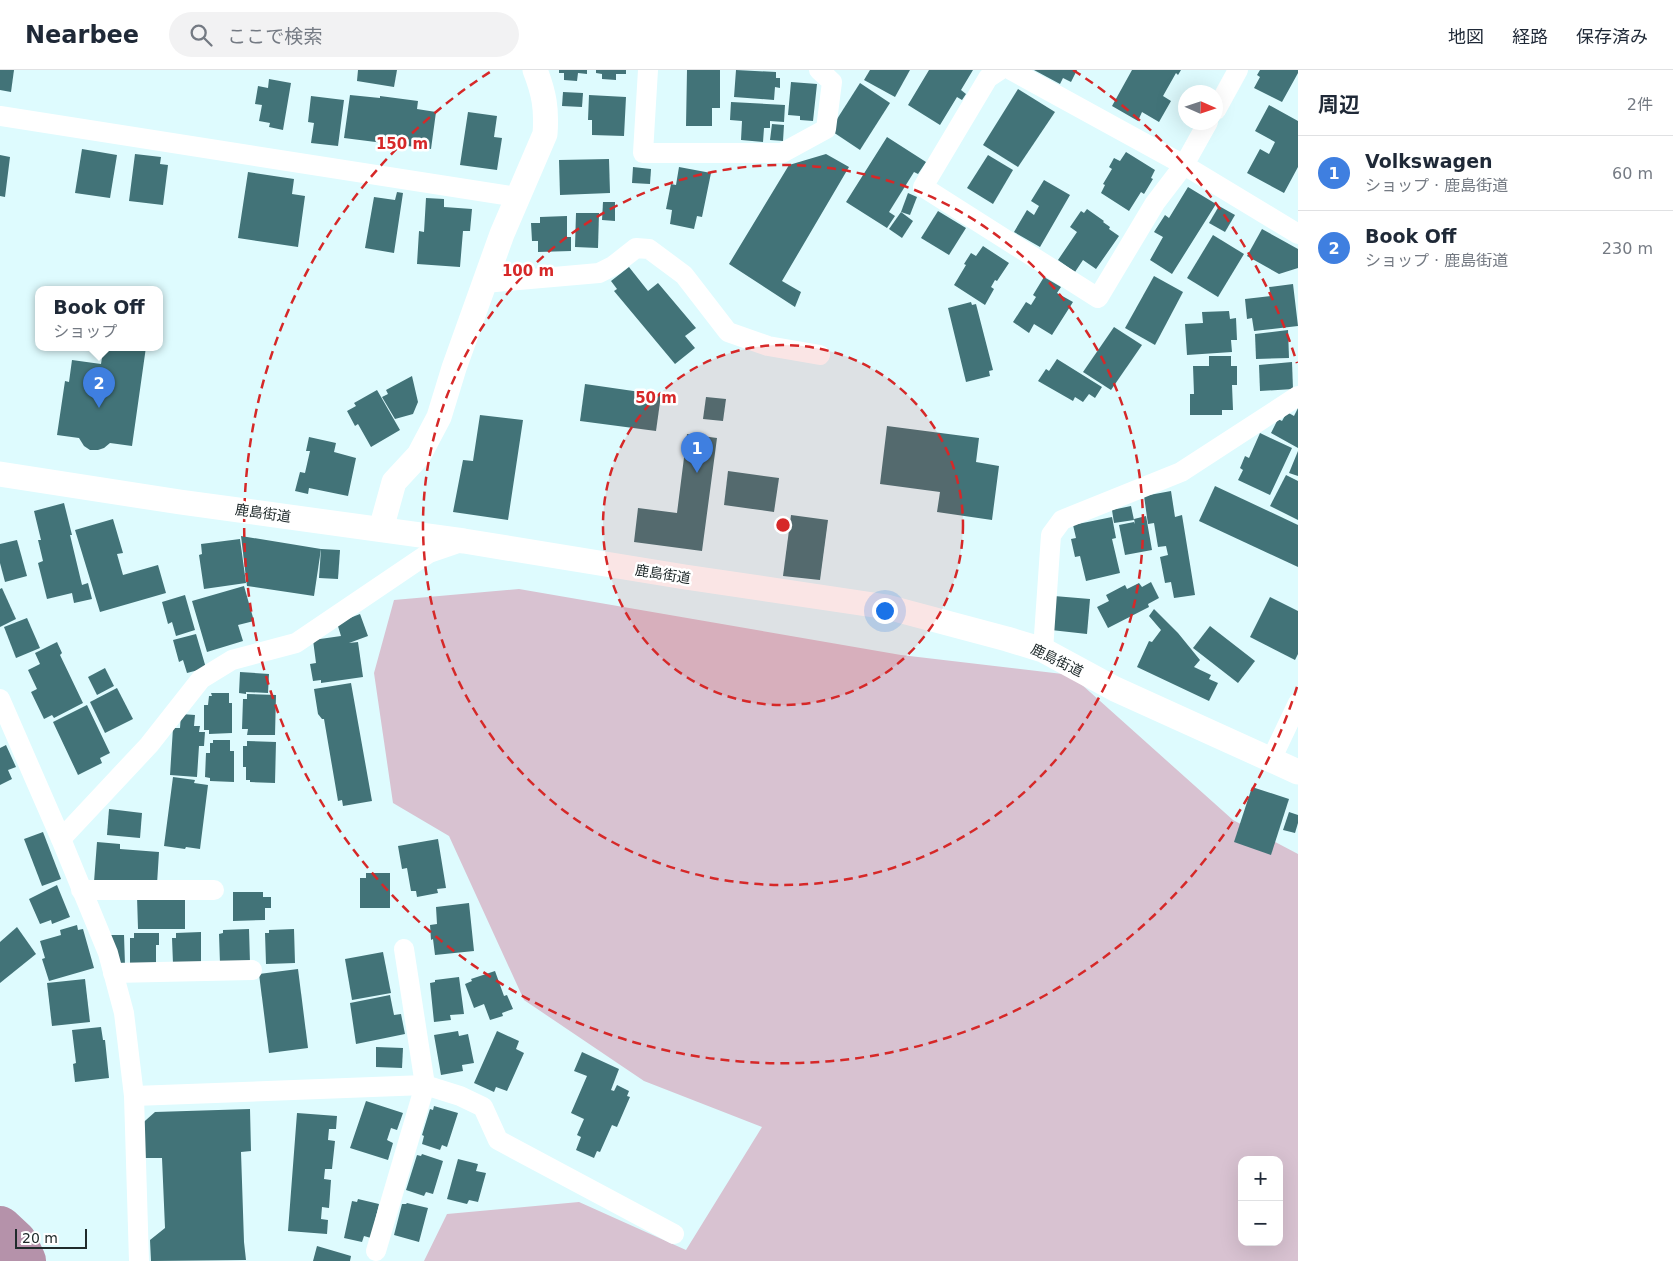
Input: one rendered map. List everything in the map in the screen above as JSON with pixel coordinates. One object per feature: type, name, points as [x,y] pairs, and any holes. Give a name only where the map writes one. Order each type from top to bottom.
[{"type":"street","points":[[381,529],[394,482],[419,455],[439,417],[454,368],[517,197],[545,134],[546,116],[543,89],[534,70]]},
{"type":"street","points":[[648,70],[643,153],[782,153],[826,129],[832,82],[819,70]]},
{"type":"street","points":[[1000,70],[988,78],[923,187],[1098,298],[1155,203],[1184,165],[1204,130]]},
{"type":"street","points":[[1011,70],[1184,165],[1298,234]]},
{"type":"street","points":[[1223,97],[1238,70]]},
{"type":"street","points":[[0,116],[517,197]]},
{"type":"street","points":[[485,283],[600,273],[613,266],[636,248],[650,249],[684,275],[728,332],[768,346],[820,355]]},
{"type":"street","points":[[1043,650],[1051,535],[1062,520],[1181,472],[1298,396]]},
{"type":"street","name":"鹿島街道","points":[[0,474],[180,502],[464,541],[887,607],[962,626],[1043,650],[1115,689],[1298,772]]},
{"type":"street","points":[[61,839],[149,745],[201,679],[232,660],[296,643],[429,554],[464,541]]},
{"type":"street","points":[[0,699],[108,953],[124,1013],[134,1096],[139,1261]]},
{"type":"street","points":[[1271,760],[1298,703]]},
{"type":"street","points":[[81,890],[214,890]]},
{"type":"street","points":[[376,1252],[425,1085],[404,949]]},
{"type":"street","points":[[113,973],[252,970]]},
{"type":"street","points":[[134,1096],[425,1085],[460,1096],[483,1106],[498,1140],[674,1234]]},
{"type":"shaded area","points":[[519,589],[901,655],[1071,675],[1233,820],[1298,854],[1298,1261],[424,1261],[447,1214],[579,1202],[686,1250],[762,1127],[644,1081],[524,1000],[449,836],[393,803],[374,673],[394,600]]},
{"type":"building","points":[[0,70],[14,70],[11,92],[0,90]]},
{"type":"building","points":[[358,70],[397,70],[394,87],[357,81]]},
{"type":"building","points":[[559,70],[587,70],[587,74],[578,73],[577,81],[564,80],[564,73],[559,73]]},
{"type":"building","points":[[596,70],[626,70],[626,74],[616,74],[616,80],[602,79],[602,74],[596,73]]},
{"type":"building","points":[[687,70],[720,70],[720,108],[712,108],[712,126],[686,126]]},
{"type":"building","points":[[736,70],[776,72],[776,78],[780,78],[780,88],[775,87],[774,100],[734,97]]},
{"type":"building","points":[[870,70],[910,70],[895,97],[864,80]]},
{"type":"building","points":[[929,70],[973,70],[961,90],[966,94],[962,100],[957,97],[940,125],[908,105]]},
{"type":"building","points":[[1034,70],[1077,70],[1071,82],[1063,78],[1060,84]]},
{"type":"building","points":[[1132,70],[1181,70],[1178,75],[1176,73],[1163,96],[1171,101],[1159,122],[1142,112],[1138,121],[1112,106]]},
{"type":"building","points":[[1260,70],[1298,70],[1282,102],[1254,88],[1260,77],[1257,75]]},
{"type":"building","points":[[269,79],[291,83],[283,130],[269,127],[270,123],[259,121],[262,105],[255,104],[258,86],[268,88]]},
{"type":"building","points":[[791,82],[817,84],[813,121],[800,120],[800,116],[788,115]]},
{"type":"building","points":[[860,83],[890,103],[860,150],[830,130]]},
{"type":"building","points":[[1018,89],[1055,112],[1018,167],[983,145]]},
{"type":"building","points":[[563,92],[583,93],[582,107],[562,106]]},
{"type":"building","points":[[350,95],[380,98],[380,96],[418,101],[417,109],[436,112],[431,149],[344,138]]},
{"type":"building","points":[[589,95],[626,97],[624,136],[592,135],[592,120],[588,120]]},
{"type":"building","points":[[311,96],[344,100],[338,146],[311,143],[314,123],[308,122]]},
{"type":"building","points":[[731,102],[785,105],[784,122],[770,121],[770,128],[764,128],[763,142],[741,140],[742,121],[730,120]]},
{"type":"building","points":[[1269,105],[1298,121],[1298,167],[1284,193],[1247,173],[1260,149],[1269,154],[1275,142],[1255,131]]},
{"type":"building","points":[[468,112],[497,116],[494,137],[502,138],[497,170],[460,165]]},
{"type":"building","points":[[772,124],[784,125],[783,141],[770,140]]},
{"type":"building","points":[[887,137],[926,162],[918,174],[914,172],[889,212],[895,216],[887,228],[846,202]]},
{"type":"building","points":[[82,149],[117,155],[110,198],[75,193]]},
{"type":"building","points":[[1126,152],[1155,170],[1151,178],[1153,179],[1144,194],[1141,192],[1129,211],[1101,193],[1105,185],[1103,184],[1112,169],[1109,167],[1114,158],[1120,161]]},
{"type":"building","points":[[135,154],[161,157],[160,164],[168,165],[163,205],[129,201]]},
{"type":"building","points":[[826,154],[849,167],[782,281],[801,292],[795,307],[729,264],[789,165]]},
{"type":"building","points":[[0,155],[10,157],[5,197],[0,196]]},
{"type":"building","points":[[988,155],[1013,170],[993,204],[967,188]]},
{"type":"building","points":[[609,159],[610,193],[560,195],[559,160]]},
{"type":"building","points":[[633,167],[651,169],[650,184],[632,183]]},
{"type":"building","points":[[679,167],[711,173],[702,217],[697,216],[694,229],[670,224],[672,210],[666,209],[671,184],[676,185]]},
{"type":"building","points":[[248,172],[294,179],[292,194],[305,196],[298,247],[238,238]]},
{"type":"building","points":[[1044,180],[1070,195],[1040,247],[1014,232],[1027,210],[1034,215],[1039,206],[1031,201]]},
{"type":"building","points":[[1188,187],[1216,204],[1172,274],[1150,260],[1163,237],[1154,232],[1165,215],[1169,218]]},
{"type":"building","points":[[397,192],[403,193],[394,253],[365,248],[374,197],[395,200]]},
{"type":"building","points":[[908,193],[917,197],[910,215],[901,212]]},
{"type":"building","points":[[426,198],[444,199],[444,207],[472,209],[470,231],[463,231],[460,267],[417,264],[419,231],[424,232]]},
{"type":"building","points":[[603,202],[615,202],[615,221],[602,220]]},
{"type":"building","points":[[1219,206],[1235,215],[1225,232],[1209,223]]},
{"type":"building","points":[[1087,209],[1104,221],[1110,227],[1109,229],[1119,236],[1096,269],[1083,260],[1075,272],[1058,260],[1077,232],[1070,227],[1081,211],[1084,213]]},
{"type":"building","points":[[938,211],[966,228],[949,255],[921,238]]},
{"type":"building","points":[[901,212],[913,221],[902,238],[889,229]]},
{"type":"building","points":[[576,213],[599,213],[598,248],[575,247]]},
{"type":"building","points":[[567,216],[567,237],[571,237],[571,251],[538,252],[538,241],[532,241],[531,223],[540,223],[540,217]]},
{"type":"building","points":[[1262,229],[1298,249],[1298,268],[1279,274],[1247,256]]},
{"type":"building","points":[[1213,235],[1244,254],[1218,297],[1187,278]]},
{"type":"building","points":[[983,246],[1009,263],[991,287],[994,289],[985,305],[954,285],[971,253],[976,256]]},
{"type":"building","points":[[629,267],[648,291],[658,283],[696,328],[685,336],[695,348],[675,364],[614,291],[617,289],[611,281]]},
{"type":"building","points":[[1154,276],[1183,292],[1155,345],[1125,328]]},
{"type":"building","points":[[1044,277],[1061,287],[1057,293],[1073,302],[1052,335],[1034,324],[1029,333],[1013,322],[1026,302],[1031,305],[1036,297],[1033,295]]},
{"type":"building","points":[[1293,284],[1298,326],[1254,331],[1252,318],[1247,319],[1245,299],[1271,296],[1269,287]]},
{"type":"building","points":[[971,302],[972,305],[976,304],[993,370],[989,371],[990,376],[966,382],[948,308]]},
{"type":"building","points":[[1229,311],[1230,319],[1236,318],[1237,340],[1231,340],[1232,352],[1187,355],[1185,324],[1203,323],[1202,312]]},
{"type":"building","points":[[1114,327],[1142,345],[1111,390],[1083,372]]},
{"type":"building","points":[[1288,330],[1289,358],[1256,359],[1255,334]]},
{"type":"building","points":[[103,351],[145,351],[132,446],[110,443],[104,448],[90,450],[84,446],[79,438],[57,435],[65,381],[69,382],[72,360],[101,364]]},
{"type":"building","points":[[1209,356],[1231,356],[1231,366],[1237,366],[1237,385],[1232,385],[1233,410],[1222,410],[1222,415],[1190,415],[1190,394],[1194,394],[1193,366],[1209,366]]},
{"type":"building","points":[[1057,359],[1102,387],[1095,398],[1089,394],[1083,402],[1075,397],[1073,401],[1038,381],[1046,369],[1049,371]]},
{"type":"building","points":[[1292,362],[1293,389],[1260,391],[1259,365]]},
{"type":"building","points":[[412,376],[418,402],[413,414],[395,419],[382,397],[388,394],[386,390]]},
{"type":"building","points":[[585,384],[661,395],[656,431],[580,421]]},
{"type":"building","points":[[377,390],[400,430],[371,447],[358,424],[355,426],[347,411],[356,406],[354,403]]},
{"type":"building","points":[[706,397],[726,399],[723,421],[703,419]]},
{"type":"building","points":[[1298,408],[1298,448],[1271,433],[1278,419],[1282,421],[1287,412],[1294,416]]},
{"type":"building","points":[[480,415],[523,420],[508,520],[453,512],[463,460],[473,461]]},
{"type":"building","points":[[887,426],[979,438],[976,462],[999,466],[992,520],[937,512],[940,492],[880,484]]},
{"type":"building","points":[[1260,433],[1292,448],[1270,495],[1238,480],[1243,470],[1240,468],[1245,456],[1249,458]]},
{"type":"building","points":[[687,434],[717,438],[702,551],[634,542],[638,508],[677,513]]},
{"type":"building","points":[[309,437],[336,443],[334,452],[356,458],[348,496],[309,488],[308,494],[295,491],[300,472],[305,473],[310,451],[306,451]]},
{"type":"building","points":[[1298,451],[1298,476],[1289,473]]},
{"type":"building","points":[[728,471],[779,478],[774,512],[724,505]]},
{"type":"building","points":[[1286,475],[1298,481],[1298,520],[1270,506]]},
{"type":"building","points":[[1215,486],[1298,525],[1298,567],[1199,521]]},
{"type":"building","points":[[1171,491],[1175,517],[1182,515],[1195,595],[1174,598],[1171,582],[1165,583],[1160,557],[1168,555],[1166,546],[1158,547],[1154,523],[1148,524],[1144,496]]},
{"type":"building","points":[[64,503],[82,585],[88,583],[92,599],[74,603],[72,593],[47,599],[38,563],[43,561],[38,540],[41,540],[34,511]]},
{"type":"building","points":[[1131,506],[1134,520],[1114,523],[1112,510]]},
{"type":"building","points":[[791,515],[828,520],[820,580],[783,576]]},
{"type":"building","points":[[1146,516],[1152,550],[1125,555],[1119,525],[1134,522],[1135,524],[1134,519]]},
{"type":"building","points":[[1112,517],[1116,538],[1112,539],[1120,573],[1086,581],[1080,556],[1075,557],[1071,539],[1076,538],[1073,525]]},
{"type":"building","points":[[113,519],[123,553],[117,554],[123,575],[158,565],[166,593],[100,612],[75,530]]},
{"type":"building","points":[[241,536],[321,549],[314,596],[247,586]]},
{"type":"building","points":[[240,539],[246,583],[204,589],[199,555],[202,554],[201,544]]},
{"type":"building","points":[[17,540],[27,576],[5,582],[0,563],[0,544]]},
{"type":"building","points":[[321,549],[340,550],[338,579],[319,578]]},
{"type":"building","points":[[1151,582],[1159,598],[1148,604],[1149,607],[1108,628],[1097,607],[1109,601],[1106,595],[1125,585],[1127,589],[1139,583],[1142,587]]},
{"type":"building","points":[[244,586],[254,621],[238,625],[243,641],[207,652],[192,601]]},
{"type":"building","points":[[2,588],[16,619],[0,627],[0,589]]},
{"type":"building","points":[[185,595],[195,630],[176,636],[172,622],[168,624],[162,602]]},
{"type":"building","points":[[1054,596],[1090,599],[1087,634],[1051,630]]},
{"type":"building","points":[[1270,597],[1298,611],[1298,654],[1295,660],[1250,637]]},
{"type":"building","points":[[1154,609],[1178,633],[1200,660],[1194,667],[1211,675],[1209,679],[1218,683],[1209,701],[1137,667],[1149,641],[1152,642],[1161,630],[1149,616]]},
{"type":"building","points":[[360,614],[368,636],[349,643],[358,642],[363,677],[321,683],[321,680],[313,681],[310,664],[316,663],[313,640],[341,636],[337,623]]},
{"type":"building","points":[[27,618],[40,648],[16,658],[4,627]]},
{"type":"building","points":[[1210,626],[1255,661],[1238,683],[1193,648]]},
{"type":"building","points":[[196,634],[206,668],[187,673],[183,660],[179,662],[173,640]]},
{"type":"building","points":[[57,642],[62,653],[60,655],[83,703],[54,718],[52,715],[44,719],[31,692],[37,689],[28,670],[40,664],[35,653]]},
{"type":"building","points":[[105,668],[114,686],[97,695],[88,677]]},
{"type":"building","points":[[240,672],[269,674],[268,693],[239,693]]},
{"type":"building","points":[[351,683],[372,801],[343,806],[342,800],[338,801],[324,719],[318,714],[314,689]]},
{"type":"building","points":[[117,688],[133,719],[105,733],[90,702]]},
{"type":"building","points":[[211,693],[229,693],[229,703],[232,703],[232,733],[209,734],[209,730],[204,730],[204,705],[208,705],[209,696],[212,696]]},
{"type":"building","points":[[247,694],[276,695],[275,735],[247,735],[248,729],[242,729],[243,699],[247,699]]},
{"type":"building","points":[[87,705],[110,753],[100,758],[102,763],[78,775],[53,722]]},
{"type":"building","points":[[181,714],[195,715],[194,726],[200,726],[199,732],[205,732],[204,746],[199,746],[197,777],[170,775],[173,728],[180,728]]},
{"type":"building","points":[[213,740],[230,740],[230,751],[234,751],[234,782],[210,781],[210,778],[205,777],[206,753],[210,753],[210,743],[213,743]]},
{"type":"building","points":[[247,741],[276,742],[275,783],[250,782],[250,780],[246,780],[246,767],[243,767],[243,746],[247,746]]},
{"type":"building","points":[[6,745],[16,767],[8,770],[12,779],[0,785],[0,748]]},
{"type":"building","points":[[173,777],[195,780],[194,783],[208,785],[200,849],[164,846]]},
{"type":"building","points":[[1252,787],[1289,799],[1271,855],[1234,842]]},
{"type":"building","points":[[109,809],[142,813],[140,838],[107,835]]},
{"type":"building","points":[[1289,812],[1298,815],[1295,833],[1283,830]]},
{"type":"building","points":[[43,832],[61,879],[42,886],[24,839]]},
{"type":"building","points":[[438,839],[446,888],[437,889],[438,893],[417,897],[416,891],[411,891],[407,868],[402,869],[398,846]]},
{"type":"building","points":[[97,842],[120,844],[120,849],[159,852],[157,884],[94,882]]},
{"type":"building","points":[[366,873],[390,873],[390,908],[360,908],[360,878],[366,878]]},
{"type":"building","points":[[57,885],[70,917],[52,924],[51,920],[40,924],[29,899]]},
{"type":"building","points":[[233,892],[263,892],[263,897],[271,897],[271,908],[265,908],[265,920],[233,921]]},
{"type":"building","points":[[137,897],[185,897],[185,929],[138,929]]},
{"type":"building","points":[[469,903],[474,951],[435,955],[430,925],[437,924],[436,907]]},
{"type":"building","points":[[77,925],[78,930],[83,929],[94,968],[49,981],[42,959],[45,958],[40,941],[61,935],[60,930]]},
{"type":"building","points":[[17,927],[36,954],[0,983],[0,942]]},
{"type":"building","points":[[249,929],[250,963],[220,964],[219,934],[223,933],[223,930]]},
{"type":"building","points":[[294,929],[295,963],[266,964],[265,933],[269,933],[269,930]]},
{"type":"building","points":[[201,932],[201,963],[173,964],[172,938],[176,938],[176,933]]},
{"type":"building","points":[[134,933],[159,933],[159,945],[156,945],[156,966],[130,966],[130,938],[134,938]]},
{"type":"building","points":[[105,935],[124,935],[125,965],[117,965]]},
{"type":"building","points":[[383,952],[391,993],[352,1000],[345,959]]},
{"type":"building","points":[[298,969],[308,1048],[269,1053],[259,974]]},
{"type":"building","points":[[495,971],[504,996],[507,995],[513,1009],[502,1013],[503,1016],[490,1020],[484,1004],[474,1008],[465,984],[472,981],[471,979]]},
{"type":"building","points":[[459,977],[464,1014],[450,1015],[451,1020],[434,1022],[430,983],[435,982],[435,980]]},
{"type":"building","points":[[85,979],[90,1022],[52,1026],[47,983]]},
{"type":"building","points":[[390,995],[394,1015],[401,1014],[405,1034],[356,1044],[350,1003]]},
{"type":"building","points":[[101,1027],[103,1040],[105,1040],[109,1078],[75,1082],[73,1064],[76,1063],[72,1030]]},
{"type":"building","points":[[458,1031],[459,1036],[468,1034],[474,1063],[462,1065],[463,1071],[441,1075],[434,1035]]},
{"type":"building","points":[[497,1031],[519,1041],[516,1049],[524,1053],[507,1091],[496,1087],[494,1092],[474,1083]]},
{"type":"building","points":[[376,1047],[403,1048],[402,1068],[376,1067]]},
{"type":"building","points":[[582,1052],[619,1069],[611,1090],[614,1091],[617,1085],[629,1091],[627,1096],[630,1097],[617,1127],[612,1125],[600,1152],[597,1151],[594,1158],[576,1150],[581,1137],[577,1135],[584,1119],[571,1113],[587,1076],[574,1071]]},
{"type":"building","points":[[366,1101],[403,1113],[397,1130],[391,1128],[387,1140],[393,1143],[388,1160],[350,1148]]},
{"type":"building","points":[[434,1106],[458,1113],[447,1147],[442,1145],[440,1150],[422,1144],[424,1136],[422,1135],[430,1109],[433,1110]]},
{"type":"building","points":[[250,1109],[251,1151],[241,1152],[246,1260],[151,1261],[150,1240],[165,1228],[162,1158],[137,1158],[137,1128],[155,1112]]},
{"type":"building","points":[[297,1113],[337,1116],[336,1129],[329,1129],[328,1140],[335,1141],[332,1169],[325,1169],[324,1179],[331,1180],[329,1208],[322,1207],[321,1219],[328,1220],[327,1234],[288,1231]]},
{"type":"building","points":[[422,1154],[443,1161],[433,1194],[426,1192],[424,1196],[406,1190],[417,1155],[421,1156]]},
{"type":"building","points":[[458,1159],[478,1164],[476,1171],[486,1173],[478,1202],[469,1200],[467,1204],[447,1199]]},
{"type":"building","points":[[358,1199],[379,1204],[371,1238],[364,1236],[362,1242],[344,1238],[352,1201],[357,1202]]},
{"type":"building","points":[[407,1203],[428,1208],[419,1242],[394,1235],[402,1204]]},
{"type":"building","points":[[317,1246],[351,1256],[350,1261],[313,1261]]},
{"type":"waterway","points":[[0,1228],[15,1242],[24,1261]]},
{"type":"place","name":"Book Off","points":[[99,408]]},
{"type":"place","name":"Volkswagen","points":[[697,473]]}]
